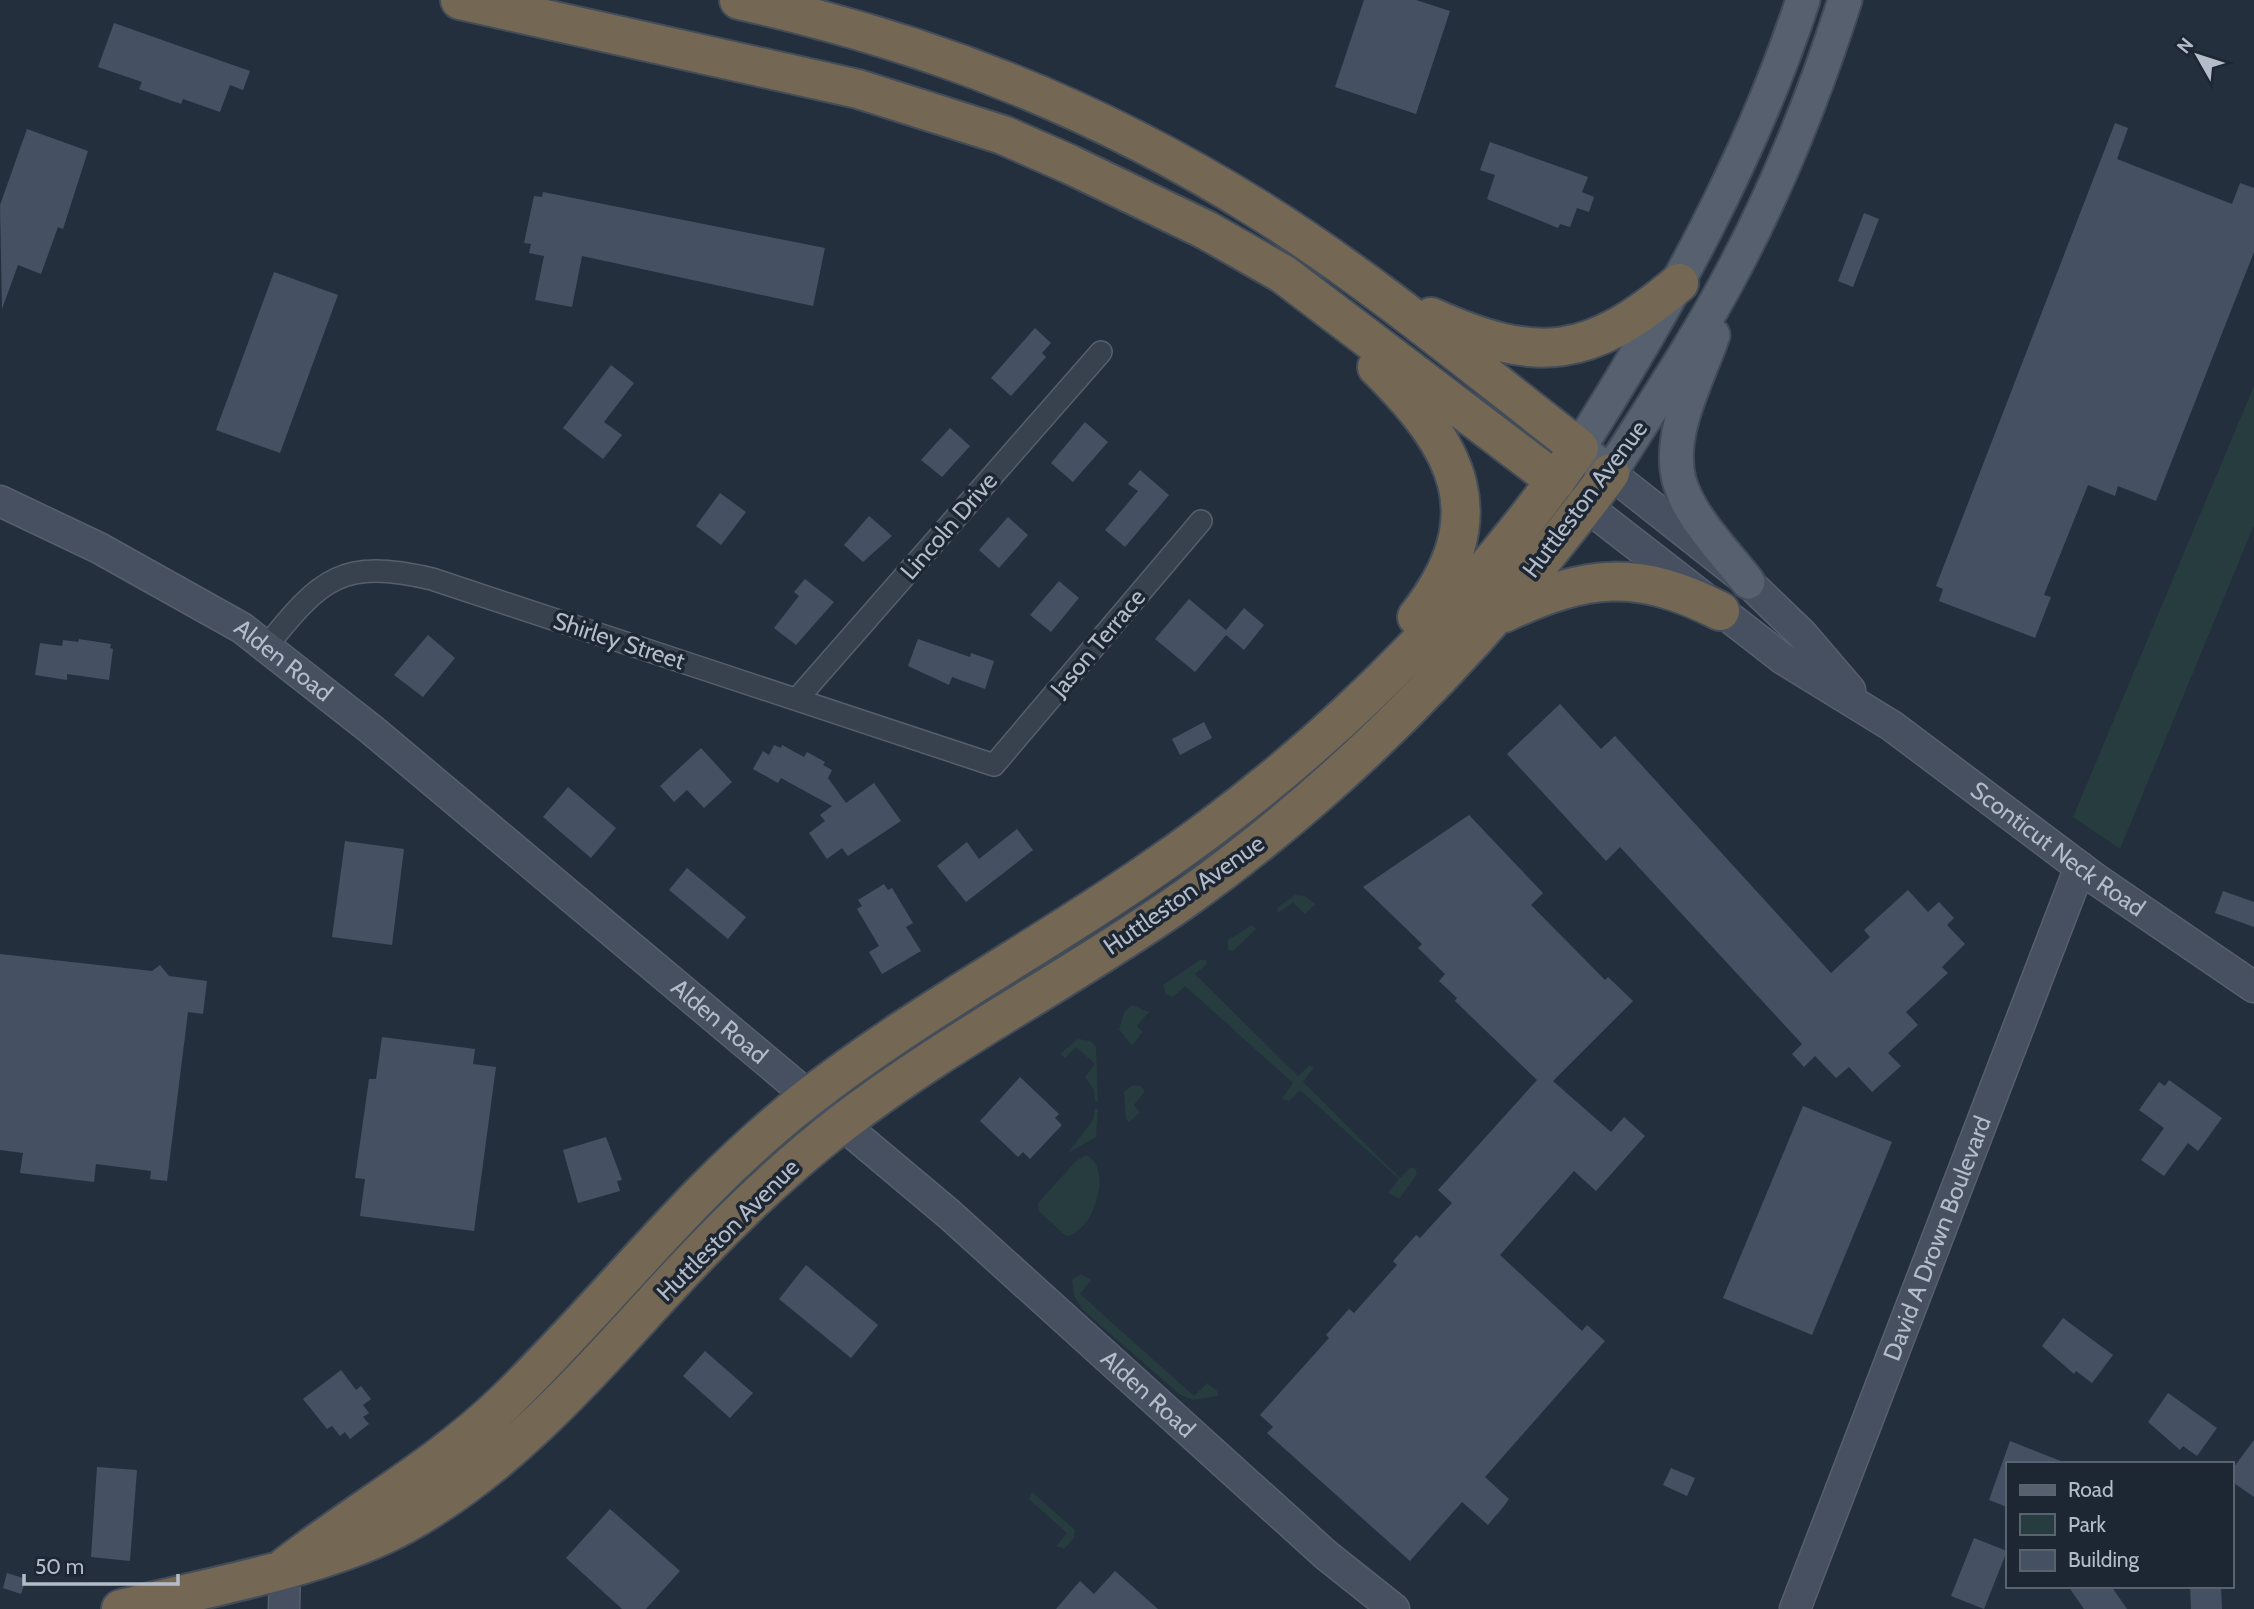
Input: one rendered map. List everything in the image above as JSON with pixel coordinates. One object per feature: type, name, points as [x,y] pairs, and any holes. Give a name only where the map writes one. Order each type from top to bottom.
[{"type":"highway","points":[[460,0],[784,71],[929,109],[1003,135],[1206,230],[1283,274],[1556,481]]},
{"type":"highway","points":[[739,0],[875,33],[1021,86],[1139,143],[1246,202],[1382,295],[1579,448]]},
{"type":"highway","points":[[1283,274],[1402,391],[1430,425],[1448,454],[1460,503],[1457,545],[1443,581],[1325,736]]},
{"type":"highway","points":[[1382,295],[1480,338],[1507,346],[1542,348],[1577,343],[1617,329],[1639,317],[1679,283]]},
{"type":"highway","name":"Huttleston Avenue","points":[[285,1567],[336,1527],[423,1470],[481,1424],[524,1382],[683,1210],[769,1129],[810,1097],[1145,875],[1219,821],[1325,736],[1454,606],[1556,481],[1579,448]]},
{"type":"highway","name":"Huttleston Avenue","points":[[121,1609],[285,1567],[351,1547],[394,1529],[468,1483],[498,1460],[571,1392],[750,1203],[842,1124],[934,1060],[1153,920],[1241,858],[1355,763],[1492,618],[1586,506],[1610,473]]},
{"type":"highway","points":[[1492,618],[1553,590],[1594,581],[1658,587],[1693,597],[1720,611]]},
{"type":"main road","name":"Huttleston Avenue","points":[[1579,448],[1679,283],[1731,183],[1803,0]]},
{"type":"main road","name":"Huttleston Avenue","points":[[1610,473],[1674,374],[1736,266],[1801,125],[1845,0]]},
{"type":"main road","points":[[1736,266],[1685,412],[1677,466],[1686,498],[1748,582]]},
{"type":"main road","points":[[1579,448],[1610,473]]},
{"type":"main road","name":"Sconticut Neck Road","points":[[1610,473],[1748,582],[1802,634],[1867,709]]},
{"type":"main road","points":[[1556,481],[1586,506]]},
{"type":"main road","name":"Alden Road","points":[[0,501],[99,548],[190,596],[266,647],[372,730],[949,1214],[1326,1555],[1394,1609]]},
{"type":"main road","name":"Sconticut Neck Road","points":[[1586,506],[1783,659],[1867,709],[2080,867],[2254,987]]},
{"type":"main road","name":"David A Drown Boulevard","points":[[1795,1609],[2080,867]]},
{"type":"main road","points":[[284,1609],[285,1567]]},
{"type":"street","name":"Lincoln Drive","points":[[797,699],[1101,352]]},
{"type":"street","name":"Jason Terrace","points":[[994,765],[1201,521]]},
{"type":"street","name":"Shirley Street","points":[[266,647],[317,589],[340,575],[369,569],[400,571],[432,579],[994,765]]},
{"type":"green space","points":[[2254,386],[2254,525],[2120,849],[2073,817]]},
{"type":"green space","points":[[1295,895],[1305,896],[1315,904],[1305,914],[1293,902],[1278,913],[1277,908]]},
{"type":"green space","points":[[1252,925],[1256,929],[1233,951],[1228,950],[1228,940]]},
{"type":"green space","points":[[1200,960],[1206,960],[1207,964],[1195,974],[1298,1076],[1309,1066],[1314,1067],[1303,1082],[1400,1178],[1410,1168],[1415,1168],[1417,1174],[1399,1199],[1388,1193],[1399,1179],[1300,1090],[1289,1101],[1282,1099],[1293,1083],[1185,986],[1173,997],[1166,994],[1163,985]]},
{"type":"green space","points":[[1132,1005],[1149,1012],[1137,1026],[1143,1032],[1132,1045],[1119,1030],[1124,1012]]},
{"type":"green space","points":[[1078,1039],[1090,1041],[1096,1047],[1098,1102],[1095,1101],[1094,1090],[1085,1077],[1095,1064],[1076,1047],[1065,1058],[1060,1054]]},
{"type":"green space","points":[[1133,1085],[1140,1086],[1145,1091],[1134,1105],[1140,1112],[1129,1122],[1126,1119],[1124,1092]]},
{"type":"green space","points":[[1095,1109],[1098,1109],[1096,1137],[1068,1153],[1093,1120]]},
{"type":"green space","points":[[1086,1155],[1094,1162],[1099,1172],[1097,1199],[1085,1224],[1066,1236],[1039,1211],[1038,1203],[1076,1161]]},
{"type":"green space","points":[[1081,1274],[1091,1280],[1080,1294],[1194,1396],[1207,1383],[1218,1392],[1218,1396],[1193,1400],[1179,1394],[1083,1310],[1074,1296],[1072,1280]]},
{"type":"green space","points":[[1032,1492],[1075,1530],[1074,1538],[1064,1549],[1056,1546],[1067,1533],[1029,1499]]},
{"type":"building","points":[[1364,0],[1416,0],[1450,11],[1416,114],[1335,87]]},
{"type":"building","points":[[114,23],[250,71],[243,90],[230,85],[220,112],[183,99],[181,104],[139,89],[142,82],[98,67]]},
{"type":"building","points":[[2115,123],[2128,128],[2117,159],[2232,204],[2240,183],[2254,188],[2254,252],[2156,501],[2118,486],[2115,496],[2088,485],[2044,595],[2051,597],[2035,638],[1939,601],[1943,589],[1936,586]]},
{"type":"building","points":[[27,129],[88,151],[63,229],[58,227],[41,274],[18,265],[2,309],[0,205]]},
{"type":"building","points":[[1490,142],[1588,177],[1582,192],[1594,197],[1589,212],[1577,208],[1570,227],[1560,224],[1558,228],[1487,199],[1495,175],[1480,170]]},
{"type":"building","points":[[543,192],[825,248],[813,306],[582,256],[572,307],[535,300],[544,256],[529,253],[531,244],[524,243],[534,196],[542,197]]},
{"type":"building","points":[[1864,213],[1879,219],[1853,287],[1838,281]]},
{"type":"building","points":[[274,272],[338,295],[280,453],[216,430]]},
{"type":"building","points":[[1035,328],[1051,343],[1042,353],[1046,357],[1011,396],[991,378]]},
{"type":"building","points":[[611,365],[634,383],[604,422],[622,435],[603,459],[563,428]]},
{"type":"building","points":[[1085,422],[1108,442],[1073,482],[1051,463]]},
{"type":"building","points":[[950,428],[970,446],[942,477],[921,460]]},
{"type":"building","points":[[1140,470],[1169,495],[1125,547],[1105,530],[1138,491],[1128,484]]},
{"type":"building","points":[[720,493],[746,512],[721,545],[696,526]]},
{"type":"building","points":[[869,516],[892,536],[863,562],[844,545]]},
{"type":"building","points":[[1008,517],[1028,535],[999,568],[979,550]]},
{"type":"building","points":[[805,579],[834,602],[796,645],[774,628],[799,596],[794,592]]},
{"type":"building","points":[[1059,581],[1079,598],[1051,632],[1030,615]]},
{"type":"building","points":[[1189,599],[1226,630],[1244,608],[1264,625],[1244,650],[1226,635],[1195,672],[1155,639]]},
{"type":"building","points":[[428,635],[455,658],[423,697],[394,675]]},
{"type":"building","points":[[79,639],[111,644],[110,648],[113,649],[109,680],[67,674],[67,680],[35,675],[40,643],[62,646],[63,640],[78,642]]},
{"type":"building","points":[[918,639],[970,657],[971,653],[994,661],[985,689],[952,677],[949,685],[908,666]]},
{"type":"building","points":[[1560,704],[1601,749],[1615,736],[1831,973],[1870,937],[1864,930],[1908,890],[1928,912],[1939,902],[1954,918],[1947,925],[1965,944],[1942,967],[1948,973],[1906,1012],[1918,1025],[1888,1053],[1901,1066],[1872,1092],[1849,1067],[1836,1078],[1815,1056],[1804,1067],[1792,1054],[1802,1044],[1620,847],[1606,861],[1507,754]]},
{"type":"building","points":[[1204,722],[1212,738],[1180,755],[1172,739]]},
{"type":"building","points":[[774,745],[781,748],[782,745],[804,757],[807,752],[825,762],[823,765],[832,770],[828,778],[846,803],[874,783],[901,821],[848,856],[842,848],[827,859],[809,833],[825,821],[820,815],[832,806],[781,778],[778,783],[753,769],[763,751],[769,755]]},
{"type":"building","points":[[701,748],[732,782],[704,808],[687,790],[674,802],[660,786]]},
{"type":"building","points":[[568,787],[616,828],[591,858],[543,817]]},
{"type":"building","points":[[1469,815],[1543,893],[1531,905],[1605,980],[1608,977],[1633,1001],[1553,1081],[1611,1132],[1624,1117],[1645,1136],[1596,1191],[1574,1171],[1500,1255],[1582,1331],[1587,1325],[1605,1341],[1485,1477],[1509,1499],[1488,1525],[1462,1502],[1410,1561],[1267,1433],[1273,1427],[1260,1415],[1329,1338],[1326,1335],[1349,1309],[1354,1313],[1397,1265],[1393,1261],[1416,1235],[1420,1238],[1452,1203],[1438,1190],[1537,1080],[1455,1001],[1457,998],[1439,981],[1445,974],[1418,948],[1422,944],[1363,887]]},
{"type":"building","points":[[1017,829],[1033,850],[966,902],[937,866],[967,842],[979,859]]},
{"type":"building","points":[[345,841],[404,849],[392,945],[332,937]]},
{"type":"building","points":[[687,868],[746,917],[728,939],[669,890]]},
{"type":"building","points":[[884,884],[888,890],[892,888],[913,923],[906,927],[921,951],[882,974],[869,952],[879,946],[857,909],[862,906],[858,900]]},
{"type":"building","points":[[2223,891],[2254,902],[2254,927],[2215,913]]},
{"type":"building","points":[[0,954],[152,971],[160,965],[169,976],[207,981],[203,1014],[188,1012],[167,1181],[150,1179],[151,1171],[96,1164],[94,1182],[20,1173],[23,1153],[0,1150]]},
{"type":"building","points":[[382,1037],[475,1049],[473,1064],[496,1067],[474,1231],[360,1216],[365,1179],[355,1178],[369,1079],[376,1079]]},
{"type":"building","points":[[1020,1077],[1059,1114],[1055,1118],[1062,1125],[1030,1159],[1023,1152],[1018,1157],[980,1121]]},
{"type":"building","points":[[2169,1080],[2222,1118],[2198,1151],[2188,1143],[2164,1176],[2141,1160],[2164,1128],[2139,1110],[2159,1082],[2165,1086]]},
{"type":"building","points":[[1803,1106],[1892,1142],[1812,1335],[1723,1298]]},
{"type":"building","points":[[606,1137],[622,1180],[617,1181],[620,1191],[578,1203],[563,1150]]},
{"type":"building","points":[[806,1265],[878,1325],[851,1358],[779,1299]]},
{"type":"building","points":[[2063,1318],[2113,1355],[2092,1383],[2076,1371],[2074,1374],[2042,1346]]},
{"type":"building","points":[[705,1351],[753,1393],[730,1418],[683,1376]]},
{"type":"building","points":[[341,1370],[356,1390],[361,1386],[371,1399],[363,1405],[369,1413],[363,1417],[369,1424],[350,1439],[345,1432],[340,1436],[332,1426],[327,1429],[303,1399]]},
{"type":"building","points":[[2168,1393],[2217,1428],[2197,1456],[2183,1446],[2180,1450],[2148,1422]]},
{"type":"building","points":[[2254,1440],[2254,1497],[2233,1482],[2233,1468]]},
{"type":"building","points":[[2010,1441],[2063,1462],[2006,1462],[2006,1507],[1989,1500]]},
{"type":"building","points":[[97,1467],[137,1470],[130,1561],[91,1557]]},
{"type":"building","points":[[1671,1468],[1695,1478],[1687,1496],[1663,1485]]},
{"type":"building","points":[[610,1509],[680,1571],[646,1609],[622,1609],[566,1558]]},
{"type":"building","points":[[1974,1538],[2006,1551],[1984,1609],[1951,1596]]},
{"type":"building","points":[[1115,1571],[1158,1609],[1056,1609],[1080,1581],[1094,1594]]},
{"type":"building","points":[[7,1573],[26,1579],[21,1594],[3,1588]]},
{"type":"building","points":[[2069,1588],[2112,1588],[2127,1609],[2084,1609]]},
{"type":"building","points":[[2190,1588],[2221,1588],[2222,1609],[2191,1609]]}]
